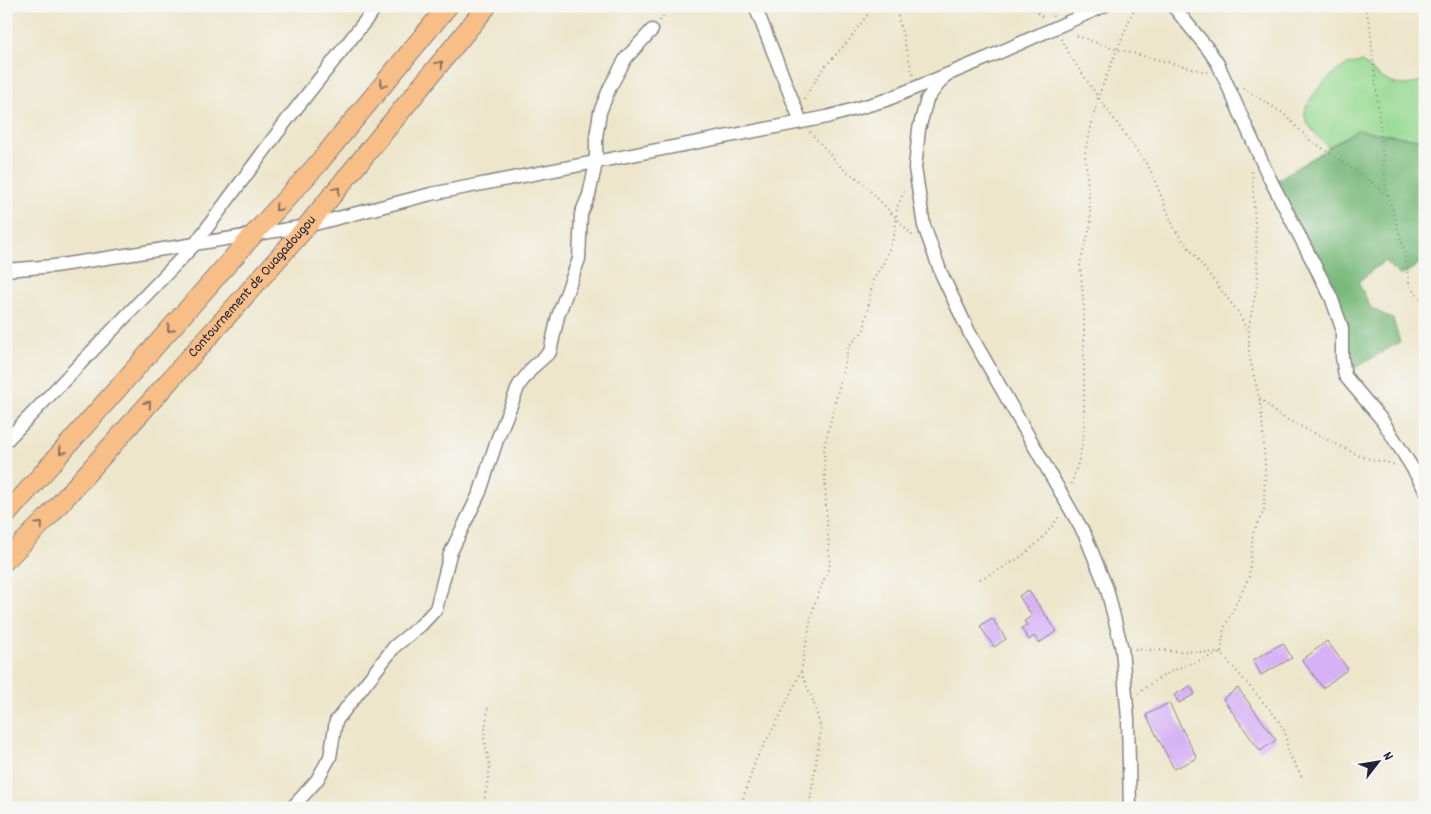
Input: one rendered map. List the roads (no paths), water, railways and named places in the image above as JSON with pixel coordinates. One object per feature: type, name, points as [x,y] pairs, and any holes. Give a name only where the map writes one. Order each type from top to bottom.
[{"type":"highway","points":[[6,515],[316,166],[448,6]]},
{"type":"highway","name":"Contournement de Ouagadougou","points":[[6,560],[49,516],[307,226],[487,6]]},
{"type":"street","points":[[6,441],[196,244],[286,120],[377,6]]},
{"type":"street","points":[[756,6],[801,122]]},
{"type":"street","points":[[6,270],[54,266],[307,226],[431,194],[826,117],[886,100],[1104,6]]},
{"type":"street","points":[[1173,6],[1218,64],[1268,174],[1331,297],[1342,328],[1342,357],[1345,376],[1382,420],[1425,490]]},
{"type":"street","points":[[294,806],[317,780],[330,758],[336,721],[394,646],[421,625],[436,608],[450,554],[480,492],[497,440],[519,385],[533,367],[550,352],[558,316],[579,259],[581,214],[589,195],[596,163],[596,138],[600,112],[610,87],[626,58],[652,30]]},
{"type":"street","points":[[946,75],[927,99],[919,129],[915,168],[924,226],[941,273],[969,332],[1085,535],[1107,589],[1122,649],[1128,719],[1130,808]]}]
